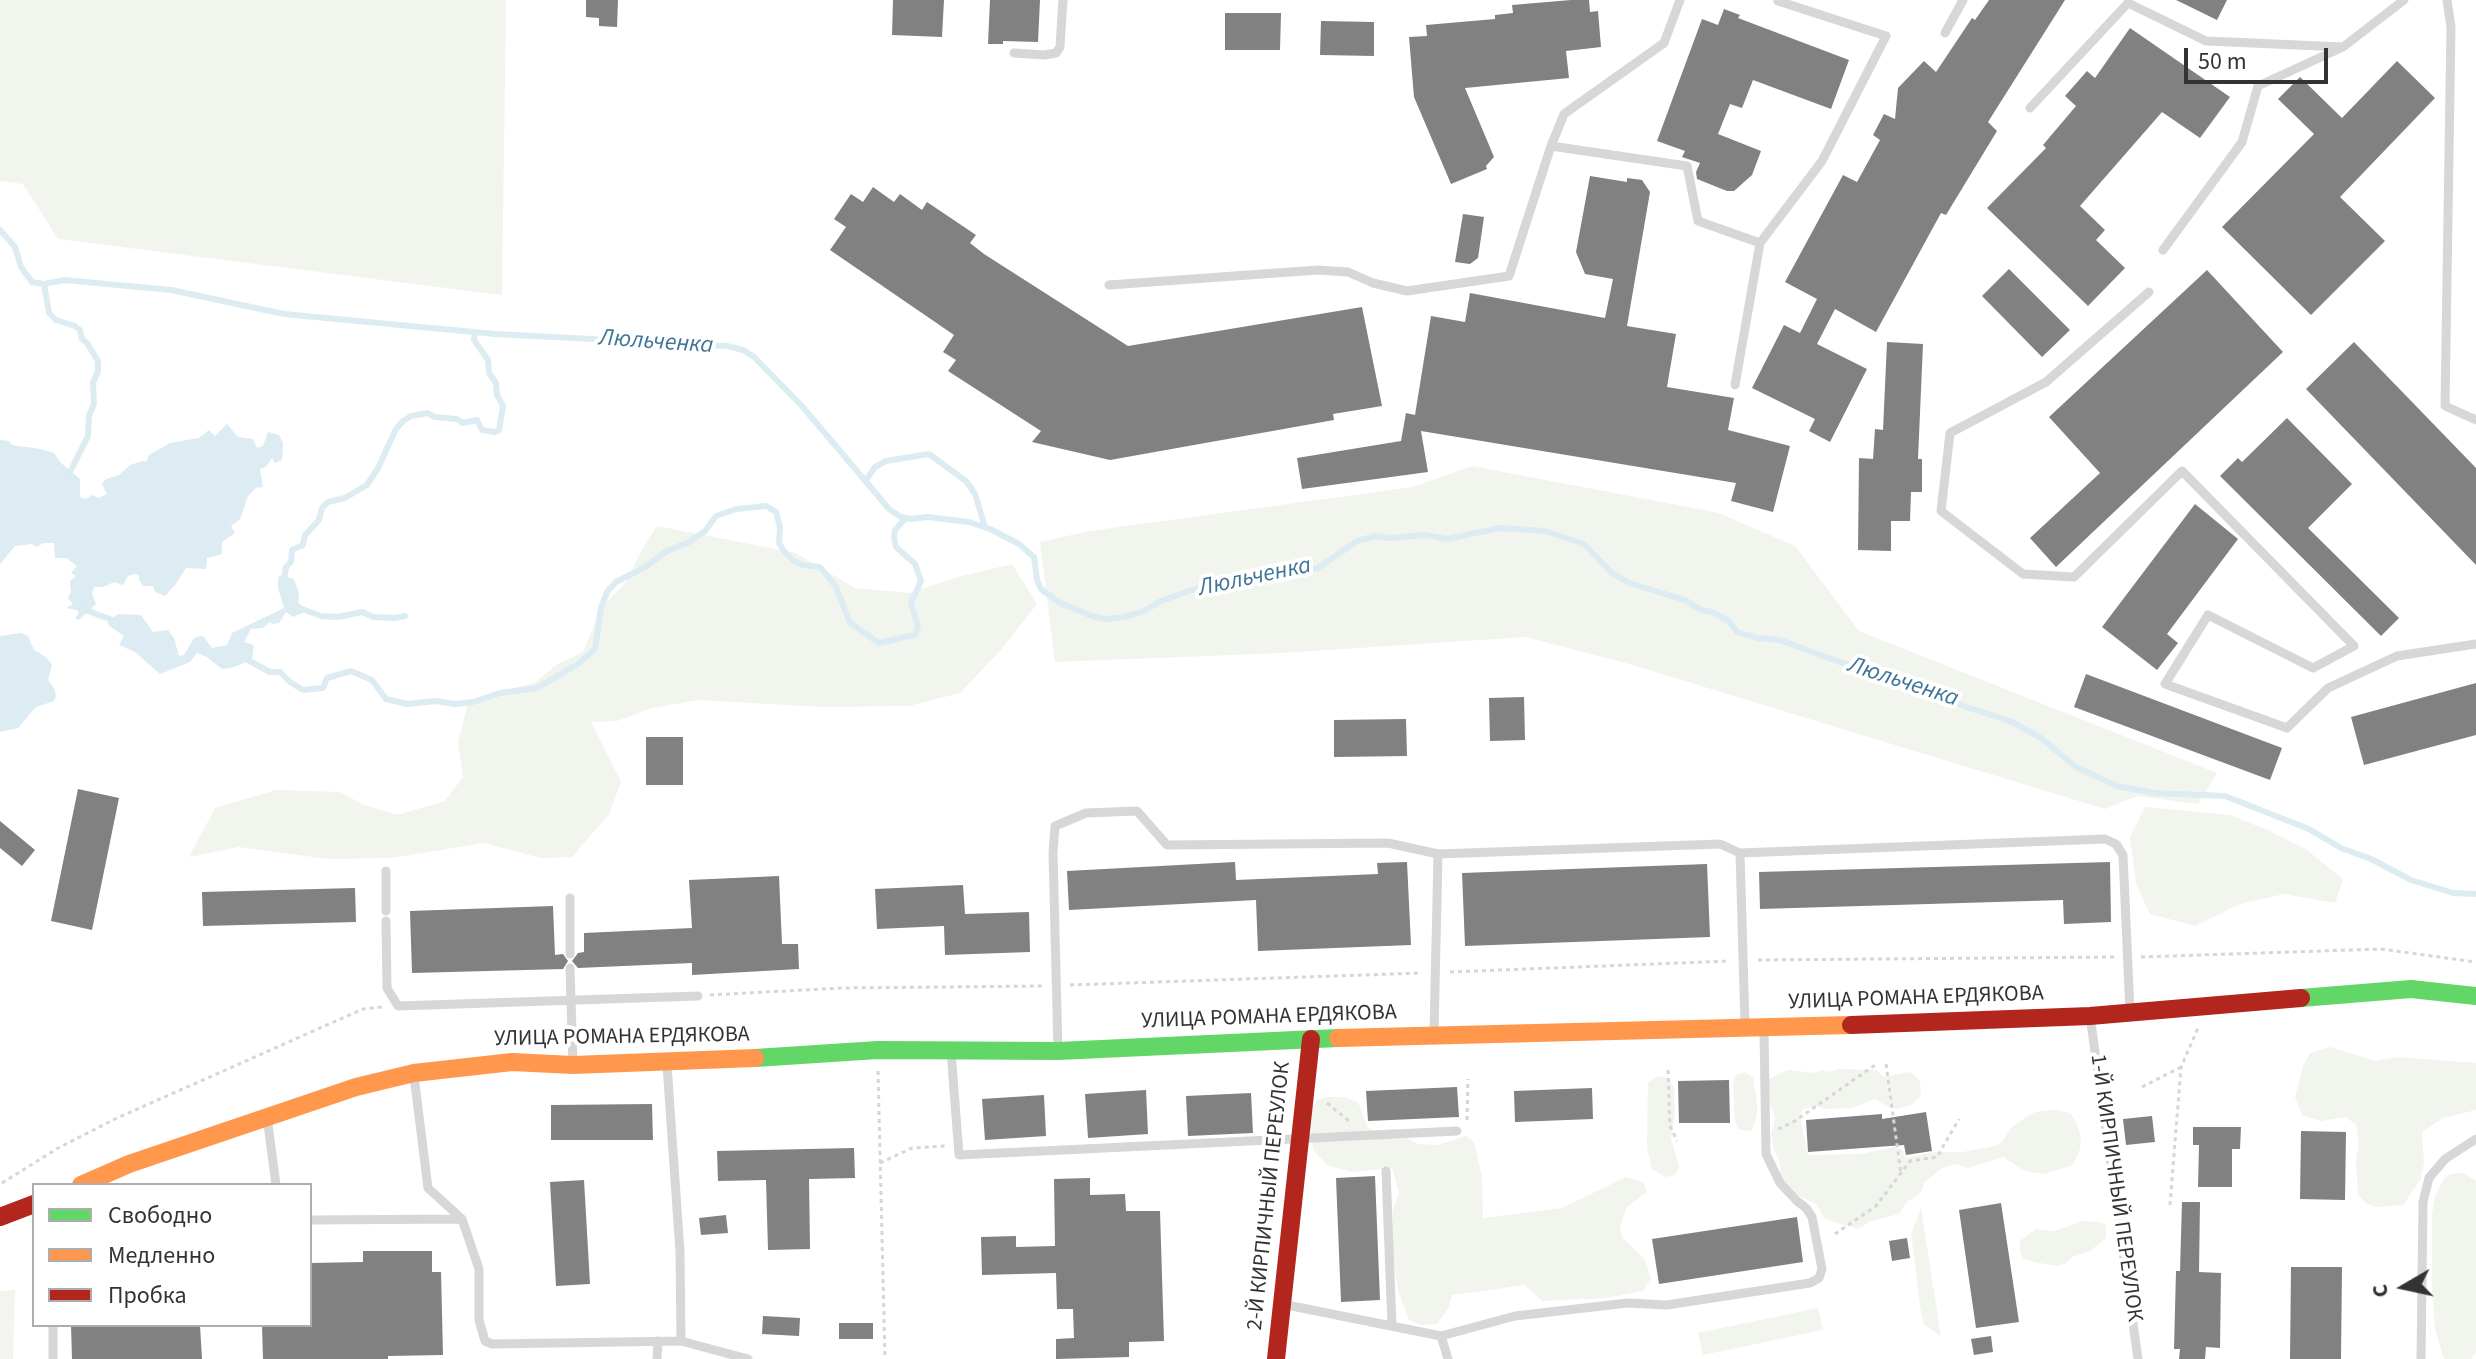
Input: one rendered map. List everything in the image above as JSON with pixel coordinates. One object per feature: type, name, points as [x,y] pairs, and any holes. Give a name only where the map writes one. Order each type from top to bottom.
[{"type":"street","name":"УЛИЦА РОМАНА ЕРДЯКОВА","points":[[86,1183],[129,1164],[356,1087],[414,1073],[512,1062],[573,1065],[667,1063],[878,1050],[1058,1051],[1311,1039],[2090,1016],[2411,989],[2476,996]]},
{"type":"street","name":"2-Й КИРПИЧНЫЙ ПЕРЕУЛОК","points":[[1276,1359],[1311,1039]]},
{"type":"street","points":[[0,1217],[32,1205]]},
{"type":"lane","points":[[1014,53],[1056,53],[1060,47],[1063,0]]},
{"type":"lane","points":[[1109,285],[1318,270],[1348,272],[1373,283],[1407,291],[1509,276],[1564,114],[1664,43],[1680,0]]},
{"type":"lane","points":[[1945,33],[1963,0]]},
{"type":"lane","points":[[2163,250],[2242,142],[2258,86],[2343,47],[2404,0]]},
{"type":"lane","points":[[2447,0],[2451,27],[2445,406],[2476,420]]},
{"type":"lane","points":[[1735,385],[1760,243],[1822,161],[1886,36],[1778,1]]},
{"type":"lane","points":[[2030,108],[2128,3],[2206,41],[2343,47]]},
{"type":"lane","points":[[1551,146],[1687,166],[1698,221],[1760,243]]},
{"type":"lane","points":[[2149,292],[2046,382],[1950,433],[1941,511],[2023,574],[2074,577],[2182,471],[2354,646],[2313,668],[2208,615],[2165,684],[2287,728],[2328,688],[2397,656],[2476,644]]},
{"type":"lane","points":[[1058,1051],[1055,826],[1086,813],[1137,811],[1167,845],[1388,843],[1438,854],[1720,844],[1740,853],[2105,839],[2116,844],[2123,855],[2130,1012]]},
{"type":"lane","points":[[1282,1304],[1441,1336],[1515,1316],[1628,1303],[1667,1305],[1810,1283],[1819,1278],[1822,1269],[1812,1217],[1780,1183],[1770,1166],[1764,1136],[1755,1028],[1745,960],[1740,853]]},
{"type":"lane","points":[[1434,1036],[1438,854]]},
{"type":"lane","points":[[386,871],[387,988],[398,1006],[698,996]]},
{"type":"lane","points":[[570,898],[570,954]]},
{"type":"lane","points":[[570,968],[573,1065]]},
{"type":"lane","name":"1-Й КИРПИЧНЫЙ ПЕРЕУЛОК","points":[[2090,1016],[2138,1359]]},
{"type":"lane","points":[[951,1051],[959,1155],[1457,1131]]},
{"type":"lane","points":[[667,1063],[680,1252],[681,1341]]},
{"type":"lane","points":[[414,1073],[428,1188],[462,1219],[479,1269],[479,1320],[485,1341],[492,1344],[681,1341],[748,1359]]},
{"type":"lane","points":[[267,1117],[276,1183]]},
{"type":"lane","points":[[2421,1359],[2423,1202],[2429,1178],[2445,1159],[2476,1139]]},
{"type":"lane","points":[[1386,1171],[1392,1326]]},
{"type":"lane","points":[[312,1220],[462,1219]]},
{"type":"lane","points":[[53,1327],[53,1359]]},
{"type":"lane","points":[[1441,1336],[1448,1359]]},
{"type":"lane","points":[[657,1359],[658,1341]]},
{"type":"path","points":[[698,996],[841,988],[1056,986],[1745,960],[2128,957],[2381,949],[2476,962]]},
{"type":"path","points":[[2,1183],[58,1148],[115,1119],[363,1009],[398,1006]]},
{"type":"path","points":[[2170,1205],[2181,1067],[2198,1028]]},
{"type":"path","points":[[878,1050],[885,1359]]},
{"type":"path","points":[[1886,1064],[1901,1174]]},
{"type":"path","points":[[1764,1136],[1795,1121],[1875,1065]]},
{"type":"path","points":[[2142,1087],[2181,1067]]},
{"type":"path","points":[[1668,1070],[1670,1126],[1677,1141]]},
{"type":"path","points":[[1457,1131],[1467,1121],[1468,1079]]},
{"type":"path","points":[[1835,1234],[1876,1206],[1910,1161],[1937,1157],[1959,1119]]},
{"type":"path","points":[[880,1163],[912,1148],[958,1145]]},
{"type":"shaded area","points":[[0,0],[506,0],[502,295],[58,239],[23,184],[0,181]]},
{"type":"shaded area","points":[[227,424],[238,437],[253,439],[257,448],[263,446],[268,432],[279,435],[283,443],[282,460],[275,463],[272,458],[266,467],[260,469],[263,487],[256,488],[248,496],[240,519],[231,526],[235,533],[222,542],[222,554],[207,558],[206,569],[186,568],[165,596],[155,592],[153,586],[143,586],[139,575],[134,574],[128,576],[123,585],[114,582],[94,587],[92,594],[96,604],[79,620],[75,618],[79,613],[77,610],[66,608],[73,604],[68,598],[70,581],[76,576],[71,573],[77,566],[66,558],[55,558],[54,543],[36,547],[32,544],[15,546],[0,564],[0,440],[54,453],[80,479],[80,497],[85,499],[107,494],[102,484],[106,479],[119,475],[130,465],[146,462],[149,455],[170,443],[199,438],[209,430],[215,436]]},
{"type":"shaded area","points":[[1472,466],[1719,513],[1795,546],[1859,631],[2217,773],[2198,804],[2137,796],[2105,809],[1629,664],[1526,637],[1282,653],[1055,662],[1040,542],[1090,531],[1413,487]]},
{"type":"shaded area","points":[[657,526],[796,553],[855,588],[910,593],[1012,564],[1037,604],[1000,651],[960,693],[909,706],[823,707],[698,700],[652,708],[617,721],[591,722],[621,782],[609,814],[572,857],[541,858],[484,843],[391,858],[328,859],[239,847],[189,857],[215,808],[276,790],[340,792],[364,805],[397,815],[445,801],[463,777],[458,744],[468,702],[536,682],[556,665],[583,652],[601,608],[627,581]]},
{"type":"shaded area","points":[[280,575],[294,579],[299,593],[298,603],[309,610],[293,617],[286,612],[279,623],[270,622],[263,628],[251,629],[244,642],[254,645],[252,660],[231,668],[222,669],[197,653],[190,662],[160,674],[135,652],[119,645],[124,636],[108,625],[109,619],[119,614],[141,615],[153,632],[168,630],[174,638],[179,656],[184,655],[194,638],[200,636],[212,648],[227,645],[232,633],[284,608],[278,588]]},
{"type":"shaded area","points":[[21,633],[28,636],[34,650],[52,665],[48,680],[56,696],[54,701],[36,707],[18,728],[0,732],[0,636]]},
{"type":"shaded area","points":[[2145,807],[2230,815],[2270,831],[2307,850],[2343,879],[2335,903],[2284,894],[2240,904],[2195,926],[2150,914],[2136,884],[2130,837]]},
{"type":"shaded area","points":[[2330,1047],[2376,1061],[2398,1057],[2476,1063],[2476,1110],[2443,1118],[2422,1132],[2424,1163],[2420,1180],[2403,1205],[2377,1207],[2367,1204],[2358,1195],[2356,1161],[2359,1142],[2356,1125],[2346,1117],[2321,1121],[2302,1115],[2295,1097],[2303,1066],[2310,1053]]},
{"type":"shaded area","points":[[1837,1069],[1877,1070],[1883,1077],[1910,1072],[1920,1081],[1921,1096],[1911,1105],[1898,1109],[1875,1099],[1852,1108],[1825,1109],[1817,1106],[1803,1109],[1800,1117],[1808,1155],[1860,1154],[1895,1147],[1903,1150],[1906,1158],[1934,1152],[1963,1152],[1995,1146],[2002,1142],[2011,1128],[2035,1112],[2055,1110],[2070,1113],[2076,1121],[2081,1138],[2080,1149],[2073,1165],[2044,1174],[2025,1171],[2003,1157],[1968,1168],[1955,1164],[1942,1168],[1924,1183],[1922,1191],[1907,1201],[1899,1214],[1871,1221],[1858,1229],[1831,1221],[1824,1218],[1816,1204],[1798,1195],[1781,1179],[1780,1163],[1771,1133],[1775,1118],[1769,1100],[1768,1079],[1788,1070],[1816,1073]]},
{"type":"shaded area","points":[[1745,1072],[1753,1078],[1757,1116],[1752,1130],[1745,1131],[1738,1129],[1735,1122],[1733,1084],[1736,1075]]},
{"type":"shaded area","points":[[1658,1076],[1669,1078],[1674,1088],[1675,1114],[1671,1139],[1679,1167],[1675,1175],[1665,1177],[1652,1169],[1647,1148],[1648,1083]]},
{"type":"shaded area","points":[[1344,1097],[1358,1102],[1368,1128],[1376,1131],[1392,1129],[1417,1144],[1438,1145],[1466,1136],[1474,1142],[1482,1177],[1483,1218],[1562,1208],[1626,1177],[1643,1182],[1647,1192],[1627,1207],[1620,1226],[1622,1237],[1645,1260],[1651,1278],[1643,1291],[1606,1298],[1542,1301],[1525,1285],[1452,1295],[1448,1309],[1437,1324],[1421,1325],[1409,1320],[1398,1291],[1392,1252],[1393,1210],[1399,1193],[1392,1168],[1353,1172],[1327,1165],[1313,1150],[1311,1108],[1317,1100]]},
{"type":"shaded area","points":[[2464,1173],[2476,1181],[2476,1352],[2471,1359],[2444,1359],[2435,1329],[2432,1214],[2435,1196],[2444,1178]]},
{"type":"shaded area","points":[[1921,1208],[1941,1337],[1924,1324],[1921,1312],[1911,1234]]},
{"type":"shaded area","points":[[2084,1221],[2106,1225],[2106,1238],[2090,1251],[2072,1257],[2066,1263],[2059,1266],[2033,1262],[2024,1259],[2020,1253],[2020,1241],[2036,1229],[2054,1231]]},
{"type":"shaded area","points":[[15,1290],[13,1359],[0,1359],[0,1291]]},
{"type":"shaded area","points":[[1818,1308],[1823,1330],[1703,1355],[1698,1333]]},
{"type":"building","points":[[586,0],[618,0],[617,27],[599,26],[599,18],[586,17]]},
{"type":"building","points":[[893,0],[944,0],[942,37],[892,35]]},
{"type":"building","points":[[990,0],[1040,0],[1038,42],[988,44]]},
{"type":"building","points":[[1589,0],[1590,12],[1598,11],[1601,47],[1566,51],[1569,78],[1465,88],[1494,157],[1487,169],[1451,184],[1414,97],[1409,37],[1427,36],[1426,25],[1495,19],[1495,15],[1513,13],[1512,5]]},
{"type":"building","points":[[1989,0],[2065,0],[1988,122],[1997,131],[1946,215],[1941,213],[1876,332],[1835,309],[1817,344],[1867,369],[1830,442],[1809,431],[1815,419],[1752,388],[1784,325],[1800,333],[1817,299],[1785,282],[1843,175],[1857,182],[1880,140],[1873,135],[1884,114],[1895,119],[1898,88],[1924,61],[1936,72],[1972,18],[1975,20]]},
{"type":"building","points":[[2176,0],[2227,0],[2217,20]]},
{"type":"building","points":[[1724,9],[1740,15],[1738,18],[1849,60],[1831,109],[1753,80],[1742,108],[1730,104],[1718,134],[1761,151],[1752,175],[1734,191],[1697,179],[1700,163],[1682,157],[1685,151],[1657,141],[1702,19],[1718,25]]},
{"type":"building","points":[[1225,13],[1281,13],[1280,50],[1225,50]]},
{"type":"building","points":[[1321,21],[1374,22],[1374,56],[1320,55]]},
{"type":"building","points":[[2130,28],[2230,97],[2200,138],[2162,112],[2080,206],[2105,230],[2096,240],[2125,268],[2088,306],[1987,208],[2046,148],[2043,145],[2076,106],[2065,96],[2087,71],[2095,78]]},
{"type":"building","points":[[2397,61],[2435,98],[2340,197],[2385,241],[2311,315],[2222,227],[2314,134],[2278,99],[2300,77],[2342,118]]},
{"type":"building","points":[[1590,176],[1627,182],[1627,178],[1642,180],[1650,192],[1627,326],[1676,334],[1667,387],[1734,398],[1728,430],[1790,446],[1773,512],[1731,501],[1736,483],[1421,431],[1428,472],[1302,489],[1297,458],[1401,441],[1406,413],[1415,415],[1431,316],[1465,322],[1470,293],[1605,318],[1613,279],[1585,274],[1576,252]]},
{"type":"building","points":[[873,187],[894,202],[900,194],[922,210],[927,202],[976,235],[970,243],[984,254],[1128,346],[1362,307],[1382,406],[1333,414],[1334,420],[1110,460],[1032,442],[1041,431],[948,371],[956,360],[943,352],[954,335],[830,250],[846,227],[834,219],[851,194],[863,202]]},
{"type":"building","points":[[1463,214],[1484,217],[1478,258],[1470,264],[1455,262]]},
{"type":"building","points":[[2009,269],[2070,330],[2042,357],[1982,296]]},
{"type":"building","points":[[2207,270],[2283,352],[2056,567],[2030,538],[2100,473],[2049,417]]},
{"type":"building","points":[[1887,342],[1923,344],[1918,459],[1922,459],[1922,492],[1911,492],[1910,521],[1891,521],[1891,551],[1858,550],[1859,458],[1873,459],[1875,429],[1883,430]]},
{"type":"building","points":[[2354,342],[2476,468],[2476,565],[2306,389]]},
{"type":"building","points":[[2287,418],[2352,484],[2308,528],[2399,618],[2381,636],[2220,476],[2238,458],[2242,462]]},
{"type":"building","points":[[2195,504],[2238,539],[2167,634],[2178,643],[2157,670],[2102,627]]},
{"type":"building","points":[[2086,674],[2282,748],[2270,780],[2074,707]]},
{"type":"building","points":[[2476,683],[2476,735],[2364,765],[2351,717]]},
{"type":"building","points":[[1524,697],[1525,740],[1490,741],[1489,698]]},
{"type":"building","points":[[1406,719],[1407,756],[1334,757],[1334,720]]},
{"type":"building","points":[[646,737],[683,737],[683,785],[646,785]]},
{"type":"building","points":[[78,789],[119,798],[92,930],[51,921]]},
{"type":"building","points":[[0,821],[35,850],[22,866],[0,848]]},
{"type":"building","points":[[1235,862],[1236,880],[1378,874],[1377,863],[1407,862],[1411,945],[1258,951],[1256,900],[1069,910],[1067,871]]},
{"type":"building","points":[[2110,862],[2111,922],[2064,924],[2063,900],[1760,909],[1759,872]]},
{"type":"building","points":[[1707,864],[1710,937],[1465,946],[1462,873]]},
{"type":"building","points":[[779,876],[782,944],[798,944],[799,969],[692,975],[692,963],[578,968],[572,961],[578,953],[584,952],[584,933],[692,928],[689,880]]},
{"type":"building","points":[[963,885],[965,914],[1029,912],[1030,952],[945,955],[944,926],[877,929],[875,889]]},
{"type":"building","points":[[355,888],[356,922],[203,926],[202,892]]},
{"type":"building","points":[[553,906],[555,955],[563,954],[568,961],[563,969],[412,973],[410,911]]},
{"type":"building","points":[[1729,1080],[1730,1123],[1679,1123],[1678,1081]]},
{"type":"building","points":[[1457,1087],[1459,1117],[1368,1121],[1366,1091]]},
{"type":"building","points":[[1592,1088],[1593,1119],[1515,1122],[1514,1091]]},
{"type":"building","points":[[1146,1090],[1148,1134],[1088,1138],[1085,1094]]},
{"type":"building","points":[[1251,1093],[1253,1133],[1188,1136],[1186,1096]]},
{"type":"building","points":[[1044,1095],[1046,1136],[985,1140],[982,1099]]},
{"type":"building","points":[[652,1104],[653,1140],[551,1140],[551,1105]]},
{"type":"building","points":[[1926,1112],[1932,1151],[1906,1155],[1904,1145],[1808,1152],[1806,1120],[1882,1114],[1882,1119]]},
{"type":"building","points":[[2152,1116],[2155,1142],[2126,1145],[2123,1119]]},
{"type":"building","points":[[2193,1127],[2241,1127],[2240,1149],[2232,1149],[2232,1187],[2198,1187],[2199,1145],[2193,1145]]},
{"type":"building","points":[[2301,1131],[2346,1132],[2345,1200],[2300,1199]]},
{"type":"building","points":[[854,1148],[855,1178],[809,1179],[810,1249],[768,1250],[766,1180],[718,1181],[717,1151]]},
{"type":"building","points":[[1375,1176],[1380,1300],[1341,1302],[1336,1178]]},
{"type":"building","points":[[1090,1178],[1090,1195],[1125,1194],[1126,1211],[1160,1211],[1164,1341],[1129,1342],[1129,1357],[1056,1359],[1056,1339],[1074,1338],[1073,1309],[1057,1309],[1056,1273],[982,1275],[981,1237],[1016,1236],[1016,1247],[1055,1246],[1054,1179]]},
{"type":"building","points":[[584,1180],[590,1284],[556,1286],[550,1182]]},
{"type":"building","points":[[2182,1202],[2200,1202],[2199,1272],[2221,1273],[2220,1348],[2206,1347],[2205,1359],[2179,1359],[2180,1349],[2174,1349]]},
{"type":"building","points":[[2001,1203],[2019,1322],[1976,1328],[1959,1210]]},
{"type":"building","points":[[726,1215],[728,1233],[701,1235],[699,1218]]},
{"type":"building","points":[[1797,1217],[1803,1262],[1659,1284],[1652,1239]]},
{"type":"building","points":[[1907,1238],[1910,1258],[1892,1261],[1889,1241]]},
{"type":"building","points":[[363,1251],[432,1251],[432,1272],[441,1272],[443,1355],[388,1356],[388,1359],[263,1359],[262,1327],[312,1327],[312,1263],[363,1262]]},
{"type":"building","points":[[2291,1267],[2342,1267],[2341,1359],[2290,1359]]},
{"type":"building","points":[[763,1316],[800,1318],[799,1336],[762,1334]]},
{"type":"building","points":[[839,1323],[873,1323],[873,1339],[839,1339]]},
{"type":"building","points":[[71,1327],[200,1327],[202,1359],[72,1359]]},
{"type":"building","points":[[1991,1336],[1993,1352],[1974,1355],[1971,1339]]},
{"type":"waterway","name":"Люльченка","points":[[0,230],[15,247],[21,267],[32,282],[44,284],[64,280],[171,290],[284,314],[495,334],[727,346],[743,350],[754,357],[802,406],[889,509],[911,519],[928,517],[969,522],[990,529],[1019,544],[1034,557],[1041,589],[1060,603],[1106,619],[1142,612],[1161,601],[1232,578],[1296,573],[1318,568],[1357,541],[1376,536],[1425,535],[1447,539],[1500,528],[1545,531],[1584,544],[1612,573],[1629,583],[1685,600],[1701,610],[1712,612],[1729,621],[1737,632],[1780,640],[1864,671],[1895,675],[1937,690],[1963,706],[2010,721],[2041,738],[2076,767],[2117,786],[2154,793],[2225,796],[2309,829],[2341,848],[2371,859],[2411,880],[2453,893],[2476,894]]},
{"type":"waterway","points":[[44,284],[49,313],[56,320],[80,330],[82,339],[98,361],[88,436],[69,474]]},
{"type":"waterway","points":[[284,582],[292,550],[303,545],[305,535],[319,520],[322,508],[328,502],[345,498],[367,485],[403,421],[428,413],[463,423],[477,420],[482,430],[499,430],[503,406],[497,395],[496,383],[489,373],[488,360],[474,340],[475,332]]},
{"type":"waterway","points":[[866,480],[875,467],[886,461],[929,454],[966,481],[975,494],[985,527]]},
{"type":"waterway","points":[[244,658],[270,672],[280,672],[303,690],[323,688],[327,678],[351,671],[372,680],[386,699],[407,704],[473,702],[500,693],[537,688],[578,664],[595,649],[601,608],[607,592],[616,582],[667,551],[689,542],[705,531],[716,516],[736,509],[766,506],[776,512],[780,527],[779,543],[784,551],[802,565],[820,567],[836,587],[850,623],[879,643],[915,635],[918,627],[911,603],[921,581],[915,564],[896,547],[894,537],[895,530],[906,518]]},
{"type":"waterway","points":[[84,605],[88,611],[115,621]]},
{"type":"waterway","points":[[302,609],[321,616],[338,617],[362,612],[373,617],[405,616]]},
{"type":"traffic: fast","points":[[2301,998],[2411,989],[2476,996]]},
{"type":"traffic: fast","points":[[755,1058],[878,1050],[1058,1051],[1338,1038]]},
{"type":"traffic: slow","points":[[1338,1038],[1851,1025]]},
{"type":"traffic: slow","points":[[86,1183],[129,1164],[356,1087],[414,1073],[512,1062],[573,1065],[755,1058]]},
{"type":"traffic: jam","points":[[1851,1025],[2090,1016],[2301,998]]},
{"type":"traffic: jam","points":[[1276,1359],[1311,1039]]},
{"type":"traffic: jam","points":[[0,1217],[32,1205]]}]
